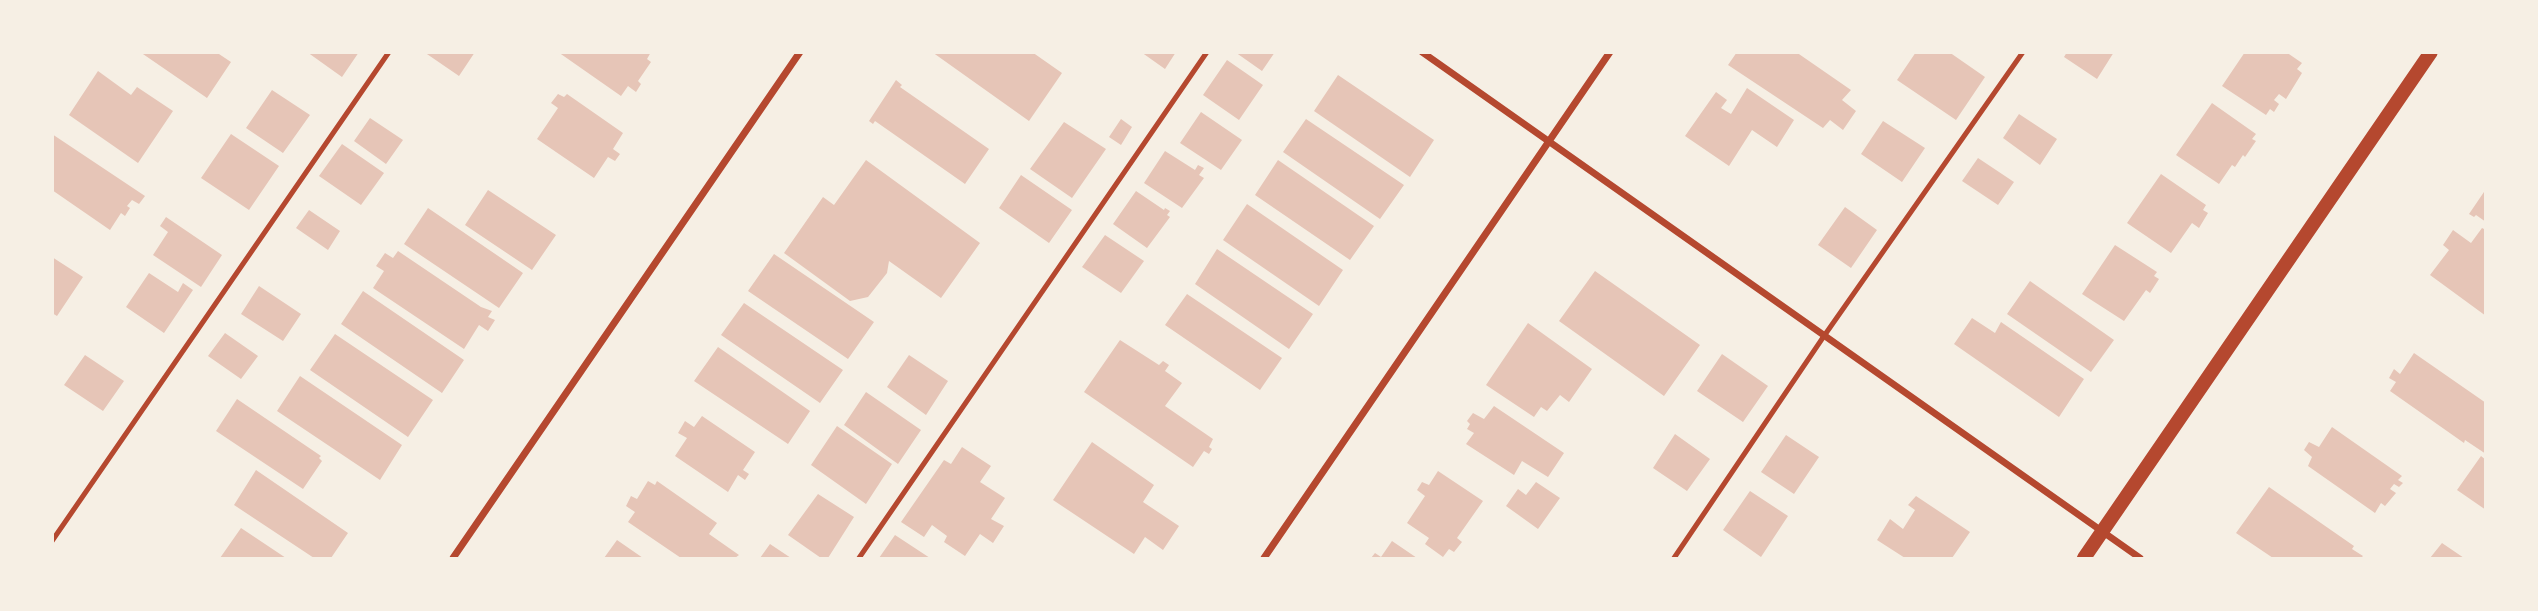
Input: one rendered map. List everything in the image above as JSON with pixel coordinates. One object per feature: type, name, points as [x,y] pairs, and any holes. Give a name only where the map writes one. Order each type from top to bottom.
[{"type":"main road","points":[[2084,558],[2431,52]]},
{"type":"street","points":[[453,558],[800,52]]},
{"type":"street","points":[[1422,52],[2140,558]]},
{"type":"street","points":[[1264,558],[1609,52]]},
{"type":"lane","points":[[52,541],[389,52]]},
{"type":"lane","points":[[859,558],[1207,52]]},
{"type":"lane","points":[[1674,558],[1824,336],[2023,52]]},
{"type":"building","points":[[140,52],[216,52],[231,62],[207,98]]},
{"type":"building","points":[[307,52],[359,52],[342,77]]},
{"type":"building","points":[[424,52],[475,52],[459,76]]},
{"type":"building","points":[[558,52],[651,52],[647,59],[651,62],[638,81],[641,84],[636,92],[628,86],[621,96]]},
{"type":"building","points":[[932,52],[1032,52],[1062,73],[1029,121]]},
{"type":"building","points":[[1141,52],[1176,52],[1165,69]]},
{"type":"building","points":[[1235,52],[1275,52],[1262,71]]},
{"type":"building","points":[[1737,52],[1796,52],[1851,90],[1842,100],[1856,111],[1843,130],[1830,120],[1823,128],[1728,65]]},
{"type":"building","points":[[1916,52],[1949,52],[1985,77],[1956,120],[1897,80]]},
{"type":"building","points":[[2067,52],[2114,52],[2097,79],[2064,57]]},
{"type":"building","points":[[2245,52],[2286,52],[2302,63],[2297,69],[2302,73],[2286,99],[2279,94],[2274,100],[2279,104],[2274,112],[2270,109],[2266,115],[2222,86]]},
{"type":"building","points":[[1227,60],[1263,85],[1239,120],[1203,95]]},
{"type":"building","points":[[98,71],[131,95],[137,87],[173,111],[138,163],[69,115]]},
{"type":"building","points":[[1338,75],[1434,140],[1410,177],[1314,111]]},
{"type":"building","points":[[896,80],[902,85],[900,87],[989,149],[965,184],[875,121],[873,124],[869,121]]},
{"type":"building","points":[[1747,88],[1794,120],[1777,147],[1752,130],[1729,166],[1685,136],[1716,92],[1727,100],[1721,108],[1731,114]]},
{"type":"building","points":[[272,90],[310,115],[283,153],[246,128]]},
{"type":"building","points":[[558,94],[564,97],[567,94],[623,133],[613,149],[620,154],[615,161],[608,157],[594,178],[537,139],[558,108],[551,103]]},
{"type":"building","points":[[2212,103],[2256,134],[2252,139],[2256,141],[2245,157],[2243,155],[2235,167],[2232,165],[2219,184],[2176,155]]},
{"type":"building","points":[[1201,112],[1242,140],[1221,170],[1180,143]]},
{"type":"building","points":[[2019,114],[2057,139],[2040,165],[2003,138]]},
{"type":"building","points":[[370,118],[403,140],[386,164],[354,141]]},
{"type":"building","points":[[1121,119],[1132,127],[1121,145],[1109,137]]},
{"type":"building","points":[[1306,119],[1404,185],[1380,219],[1283,152]]},
{"type":"building","points":[[1883,121],[1925,148],[1902,182],[1861,154]]},
{"type":"building","points":[[1064,122],[1106,149],[1072,198],[1030,169]]},
{"type":"building","points":[[52,134],[145,196],[139,204],[132,200],[127,206],[130,208],[125,216],[121,213],[110,230],[52,190]]},
{"type":"building","points":[[231,134],[279,166],[249,210],[201,178]]},
{"type":"building","points":[[342,144],[384,173],[361,205],[319,176]]},
{"type":"building","points":[[1165,151],[1195,170],[1198,165],[1204,168],[1199,175],[1204,178],[1182,208],[1144,183]]},
{"type":"building","points":[[1978,158],[2014,182],[1998,205],[1962,181]]},
{"type":"building","points":[[866,160],[980,243],[941,298],[889,261],[887,273],[868,297],[850,301],[784,253],[823,197],[834,205]]},
{"type":"building","points":[[1278,160],[1374,226],[1350,260],[1255,195]]},
{"type":"building","points":[[2161,174],[2206,205],[2203,210],[2208,213],[2199,228],[2192,223],[2171,253],[2127,223]]},
{"type":"building","points":[[1021,175],[1072,210],[1049,243],[999,208]]},
{"type":"building","points":[[2486,189],[2486,222],[2469,214]]},
{"type":"building","points":[[488,190],[556,235],[532,270],[465,225]]},
{"type":"building","points":[[1136,191],[1164,210],[1165,208],[1170,211],[1167,215],[1170,217],[1147,248],[1113,224]]},
{"type":"building","points":[[1247,204],[1343,270],[1319,306],[1223,240]]},
{"type":"building","points":[[1845,207],[1877,230],[1851,268],[1818,245]]},
{"type":"building","points":[[428,208],[523,273],[499,308],[404,244]]},
{"type":"building","points":[[309,210],[340,231],[328,250],[296,228]]},
{"type":"building","points":[[166,217],[222,255],[201,287],[153,255],[168,232],[160,226]]},
{"type":"building","points":[[2482,228],[2486,230],[2486,316],[2430,275],[2449,250],[2443,245],[2453,230],[2471,243]]},
{"type":"building","points":[[1105,235],[1144,261],[1121,293],[1082,267]]},
{"type":"building","points":[[2115,245],[2157,272],[2154,276],[2159,279],[2150,293],[2146,290],[2124,321],[2082,294]]},
{"type":"building","points":[[1217,249],[1313,314],[1289,349],[1195,284]]},
{"type":"building","points":[[398,251],[481,307],[492,311],[488,317],[495,320],[488,331],[479,325],[464,349],[373,288],[384,271],[376,266],[385,253],[393,258]]},
{"type":"building","points":[[774,254],[874,322],[848,359],[748,291]]},
{"type":"building","points":[[52,257],[83,277],[57,316],[52,313]]},
{"type":"building","points":[[1595,271],[1700,345],[1664,396],[1559,321]]},
{"type":"building","points":[[149,273],[178,292],[183,283],[193,290],[164,333],[126,307]]},
{"type":"building","points":[[2030,281],[2114,340],[2091,372],[2007,314]]},
{"type":"building","points":[[259,286],[301,314],[283,341],[241,314]]},
{"type":"building","points":[[363,291],[464,360],[442,393],[341,324]]},
{"type":"building","points":[[1187,294],[1282,358],[1260,390],[1165,325]]},
{"type":"building","points":[[744,303],[843,370],[820,403],[721,335]]},
{"type":"building","points":[[1972,318],[1995,333],[2001,322],[2084,379],[2059,417],[1954,344]]},
{"type":"building","points":[[1528,323],[1592,369],[1569,402],[1560,395],[1547,411],[1541,407],[1534,417],[1486,385]]},
{"type":"building","points":[[225,333],[258,356],[241,379],[208,356]]},
{"type":"building","points":[[335,334],[433,400],[408,437],[310,370]]},
{"type":"building","points":[[1120,340],[1159,365],[1163,361],[1169,365],[1165,371],[1182,383],[1165,406],[1213,439],[1209,454],[1204,451],[1193,467],[1084,392]]},
{"type":"building","points":[[718,347],[810,411],[788,444],[694,381]]},
{"type":"building","points":[[2414,353],[2486,403],[2486,454],[2465,440],[2464,443],[2390,391],[2396,382],[2389,378],[2394,369],[2400,374]]},
{"type":"building","points":[[1722,354],[1768,386],[1743,422],[1697,391]]},
{"type":"building","points":[[85,355],[124,381],[103,411],[64,385]]},
{"type":"building","points":[[909,355],[948,381],[926,415],[887,387]]},
{"type":"building","points":[[300,376],[402,445],[380,480],[277,411]]},
{"type":"building","points":[[866,392],[921,430],[898,464],[844,425]]},
{"type":"building","points":[[237,399],[321,456],[319,458],[322,461],[303,489],[216,431]]},
{"type":"building","points":[[1494,406],[1564,453],[1548,477],[1522,461],[1514,475],[1466,444],[1474,433],[1467,429],[1470,424],[1467,421],[1473,413],[1484,419]]},
{"type":"building","points":[[702,416],[755,452],[743,470],[749,474],[745,480],[738,475],[728,492],[675,456],[687,438],[678,433],[685,421],[694,427]]},
{"type":"building","points":[[837,426],[892,464],[866,504],[811,465]]},
{"type":"building","points":[[2332,427],[2402,476],[2398,480],[2403,483],[2399,487],[2394,484],[2390,489],[2396,493],[2385,506],[2381,503],[2375,513],[2308,466],[2312,457],[2304,450],[2309,442],[2319,447]]},
{"type":"building","points":[[1675,434],[1710,459],[1687,491],[1653,468]]},
{"type":"building","points":[[1786,435],[1819,457],[1794,494],[1761,472]]},
{"type":"building","points":[[1092,442],[1154,485],[1143,502],[1179,526],[1163,550],[1145,537],[1134,554],[1053,500]]},
{"type":"building","points":[[962,447],[991,466],[980,482],[1005,498],[991,519],[1004,526],[993,543],[980,534],[965,556],[944,542],[947,536],[932,525],[924,537],[901,522],[944,460],[951,464]]},
{"type":"building","points":[[2481,456],[2486,460],[2486,510],[2457,490]]},
{"type":"building","points":[[256,470],[348,533],[331,558],[314,558],[234,505]]},
{"type":"building","points":[[1438,471],[1483,501],[1457,538],[1462,542],[1454,552],[1449,549],[1443,557],[1425,544],[1429,538],[1407,523],[1425,496],[1417,490],[1422,482],[1429,485]]},
{"type":"building","points":[[648,481],[655,485],[657,481],[717,523],[709,534],[739,555],[735,558],[681,558],[628,522],[635,512],[626,506],[631,496],[637,499]]},
{"type":"building","points":[[1536,482],[1560,498],[1538,529],[1506,506],[1518,489],[1526,495]]},
{"type":"building","points":[[2269,487],[2354,546],[2352,549],[2363,556],[2273,558],[2236,533]]},
{"type":"building","points":[[1750,491],[1788,516],[1761,557],[1723,530]]},
{"type":"building","points":[[818,494],[854,517],[828,558],[821,558],[788,535]]},
{"type":"building","points":[[1916,496],[1970,532],[1952,558],[1905,558],[1877,540],[1890,519],[1903,529],[1915,510],[1908,505]]},
{"type":"building","points":[[241,528],[286,558],[220,558]]},
{"type":"building","points":[[895,535],[930,558],[879,558]]},
{"type":"building","points":[[617,540],[643,558],[604,558]]},
{"type":"building","points":[[1392,541],[1417,558],[1371,558],[1375,553],[1381,557]]},
{"type":"building","points":[[2442,543],[2464,558],[2430,558]]},
{"type":"building","points":[[770,544],[791,558],[760,558]]}]
